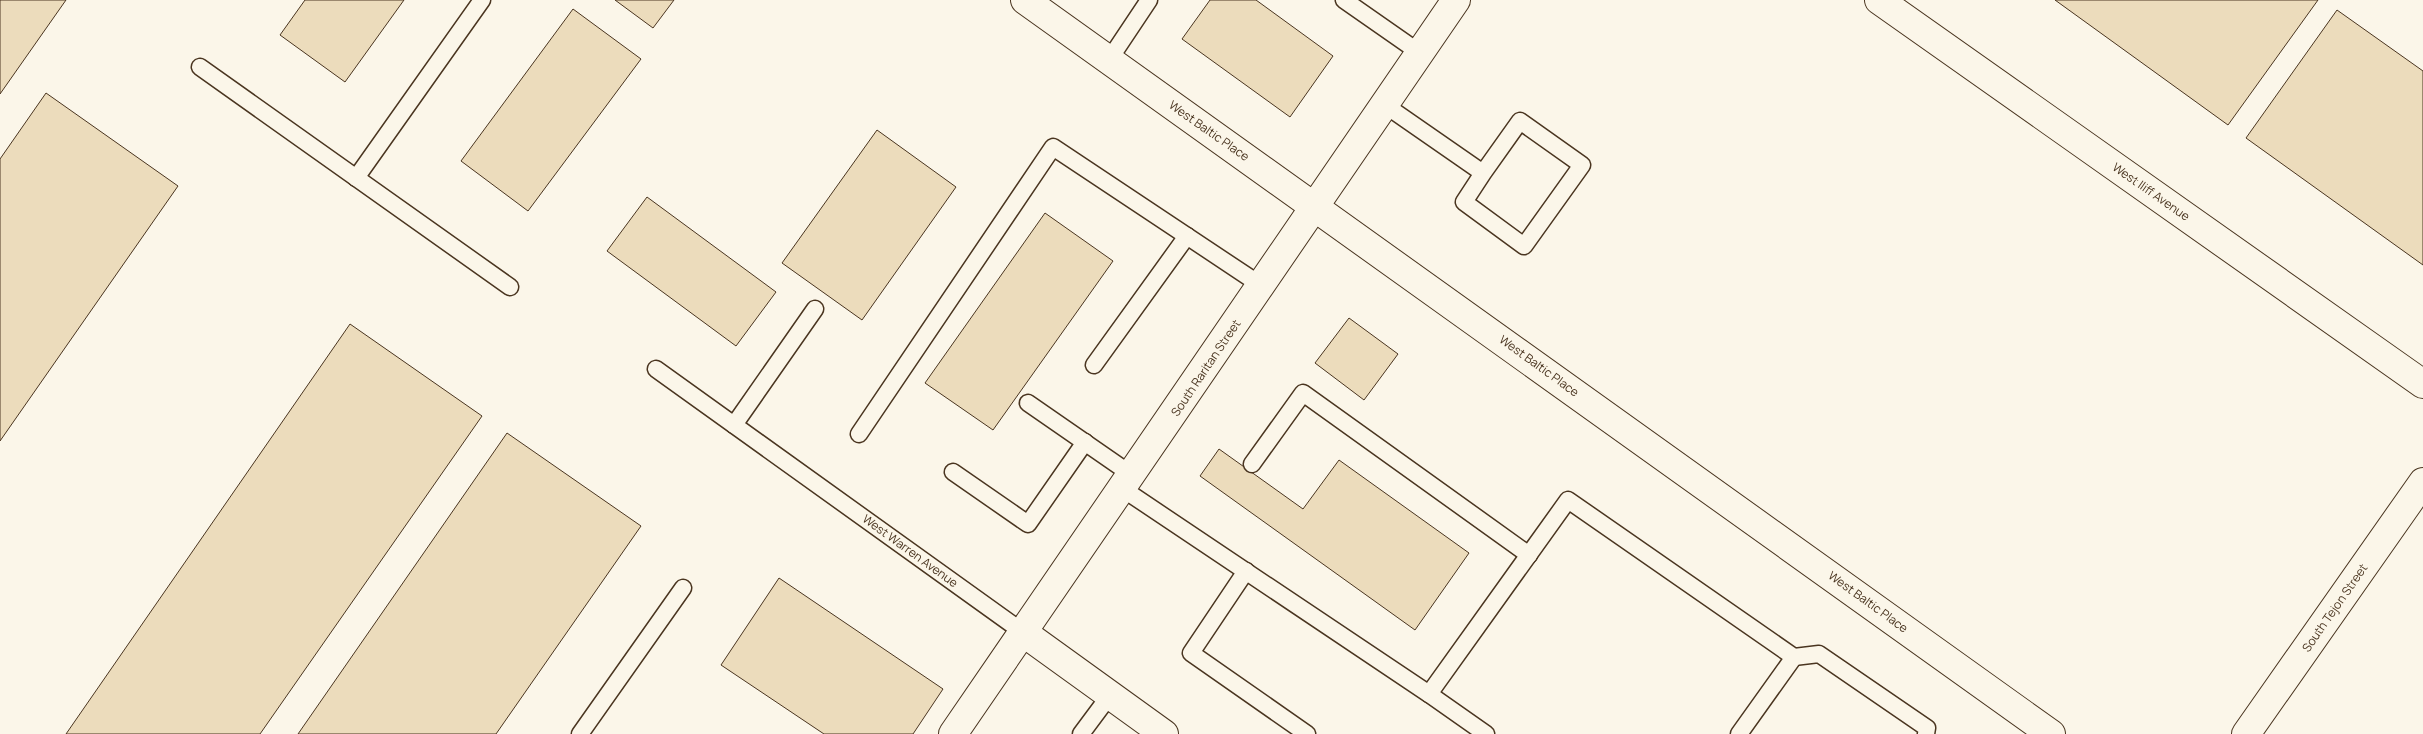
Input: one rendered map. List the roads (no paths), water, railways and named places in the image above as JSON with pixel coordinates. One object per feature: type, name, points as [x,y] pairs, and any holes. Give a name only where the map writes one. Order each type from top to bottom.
[{"type":"street","name":"West Baltic Place","points":[[1025,0],[1316,206],[2051,734]]},
{"type":"street","name":"South Raritan Street","points":[[954,734],[1456,0]]},
{"type":"street","name":"West Iliff Avenue","points":[[1880,0],[2423,384]]},
{"type":"street","name":"South Tejon Street","points":[[2246,734],[2423,482]]},
{"type":"street","name":"West Warren Avenue","points":[[1024,633],[1164,734]]},
{"type":"lane","points":[[356,178],[482,0]]},
{"type":"lane","points":[[1109,60],[1149,0]]},
{"type":"lane","points":[[1344,0],[1420,53]]},
{"type":"lane","points":[[200,67],[510,287]]},
{"type":"lane","points":[[1385,105],[1483,174]]},
{"type":"lane","points":[[1520,121],[1582,165],[1524,246],[1464,202],[1483,174],[1520,121]]},
{"type":"lane","points":[[859,434],[1053,148],[1262,286]]},
{"type":"lane","points":[[1094,365],[1187,236]]},
{"type":"lane","points":[[734,425],[815,308]]},
{"type":"lane","name":"West Warren Avenue","points":[[656,369],[1024,633]]},
{"type":"lane","points":[[1252,464],[1304,394],[1529,555]]},
{"type":"lane","points":[[1028,403],[1085,442],[1128,482],[1246,571],[1486,734]]},
{"type":"lane","points":[[954,472],[1028,524],[1085,442]]},
{"type":"lane","points":[[1429,694],[1568,500],[1794,656],[1819,654],[1927,728],[1926,734]]},
{"type":"lane","points":[[1246,571],[1190,653],[1307,734]]},
{"type":"lane","points":[[580,734],[683,588]]},
{"type":"lane","points":[[1739,734],[1794,656]]},
{"type":"lane","points":[[1081,734],[1110,695]]}]
